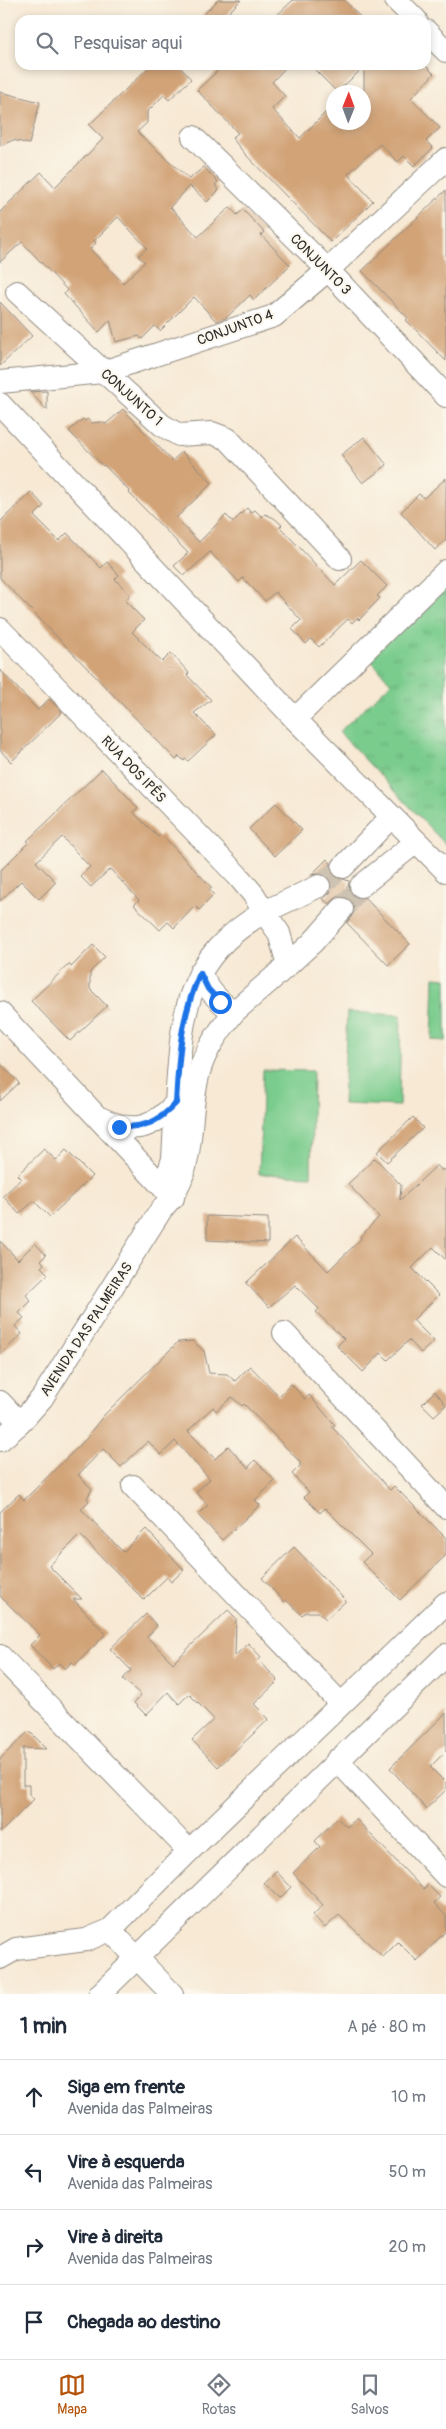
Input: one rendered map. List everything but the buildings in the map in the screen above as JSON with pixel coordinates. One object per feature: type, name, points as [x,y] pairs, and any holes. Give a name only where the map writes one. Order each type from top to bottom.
[{"type":"street","points":[[396,0],[411,15]]},
{"type":"street","points":[[431,36],[446,51]]},
{"type":"street","name":"CONJUNTO 3","points":[[192,137],[328,270],[446,396]]},
{"type":"street","name":"CONJUNTO 4","points":[[0,382],[103,372],[274,316],[328,270],[446,159]]},
{"type":"street","name":"CONJUNTO 1","points":[[17,292],[162,425],[179,435],[212,433],[228,440],[340,559]]},
{"type":"street","points":[[0,404],[295,719],[390,817],[446,870]]},
{"type":"street","points":[[295,719],[446,571]]},
{"type":"street","name":"RUA DOS IPÊS","points":[[0,629],[236,875],[254,895],[264,912]]},
{"type":"street","points":[[390,817],[346,865],[364,883],[416,842]]},
{"type":"street","name":"AVENIDA DAS PALMEIRAS","points":[[169,1192],[184,1018],[188,1000],[200,973],[212,954],[226,938],[242,925],[264,912],[319,886]]},
{"type":"street","name":"AVENIDA DAS PALMEIRAS","points":[[0,1440],[20,1423],[42,1398],[169,1192],[185,1172],[190,1151],[192,1106],[199,1070],[216,1035],[234,1012],[312,943],[342,909]]},
{"type":"street","points":[[264,912],[278,933],[288,965]]},
{"type":"street","points":[[200,973],[208,989],[220,1002],[234,1012]]},
{"type":"street","points":[[0,1013],[109,1123],[169,1192]]},
{"type":"street","points":[[109,1123],[137,1127],[154,1123],[176,1103]]},
{"type":"street","points":[[284,1333],[446,1507]]},
{"type":"street","points":[[0,1402],[20,1423]]},
{"type":"street","points":[[133,1486],[341,1704]]},
{"type":"street","points":[[0,1958],[16,1949],[86,1940],[110,1930],[188,1850],[256,1787],[446,1603]]},
{"type":"street","points":[[424,1624],[446,1648]]},
{"type":"street","points":[[100,1994],[446,1654]]},
{"type":"street","points":[[0,1656],[188,1850]]},
{"type":"street","points":[[337,1760],[446,1876]]},
{"type":"street","points":[[256,1787],[282,1814]]},
{"type":"street","points":[[110,1930],[172,1994]]},
{"type":"green space","points":[[446,584],[446,845],[339,732],[391,683],[369,658]]},
{"type":"green space","points":[[434,977],[446,978],[446,1041],[432,1040]]},
{"type":"green space","points":[[347,1012],[401,1015],[399,1106],[343,1104]]},
{"type":"green space","points":[[263,1070],[313,1071],[311,1176],[259,1174]]},
{"type":"tunnel","points":[[319,886],[343,867]]},
{"type":"tunnel","points":[[342,909],[361,886]]},
{"type":"route","points":[[119,1127],[137,1127],[154,1123],[176,1103],[180,1038],[188,1000],[200,973],[208,989],[220,1002]]}]
